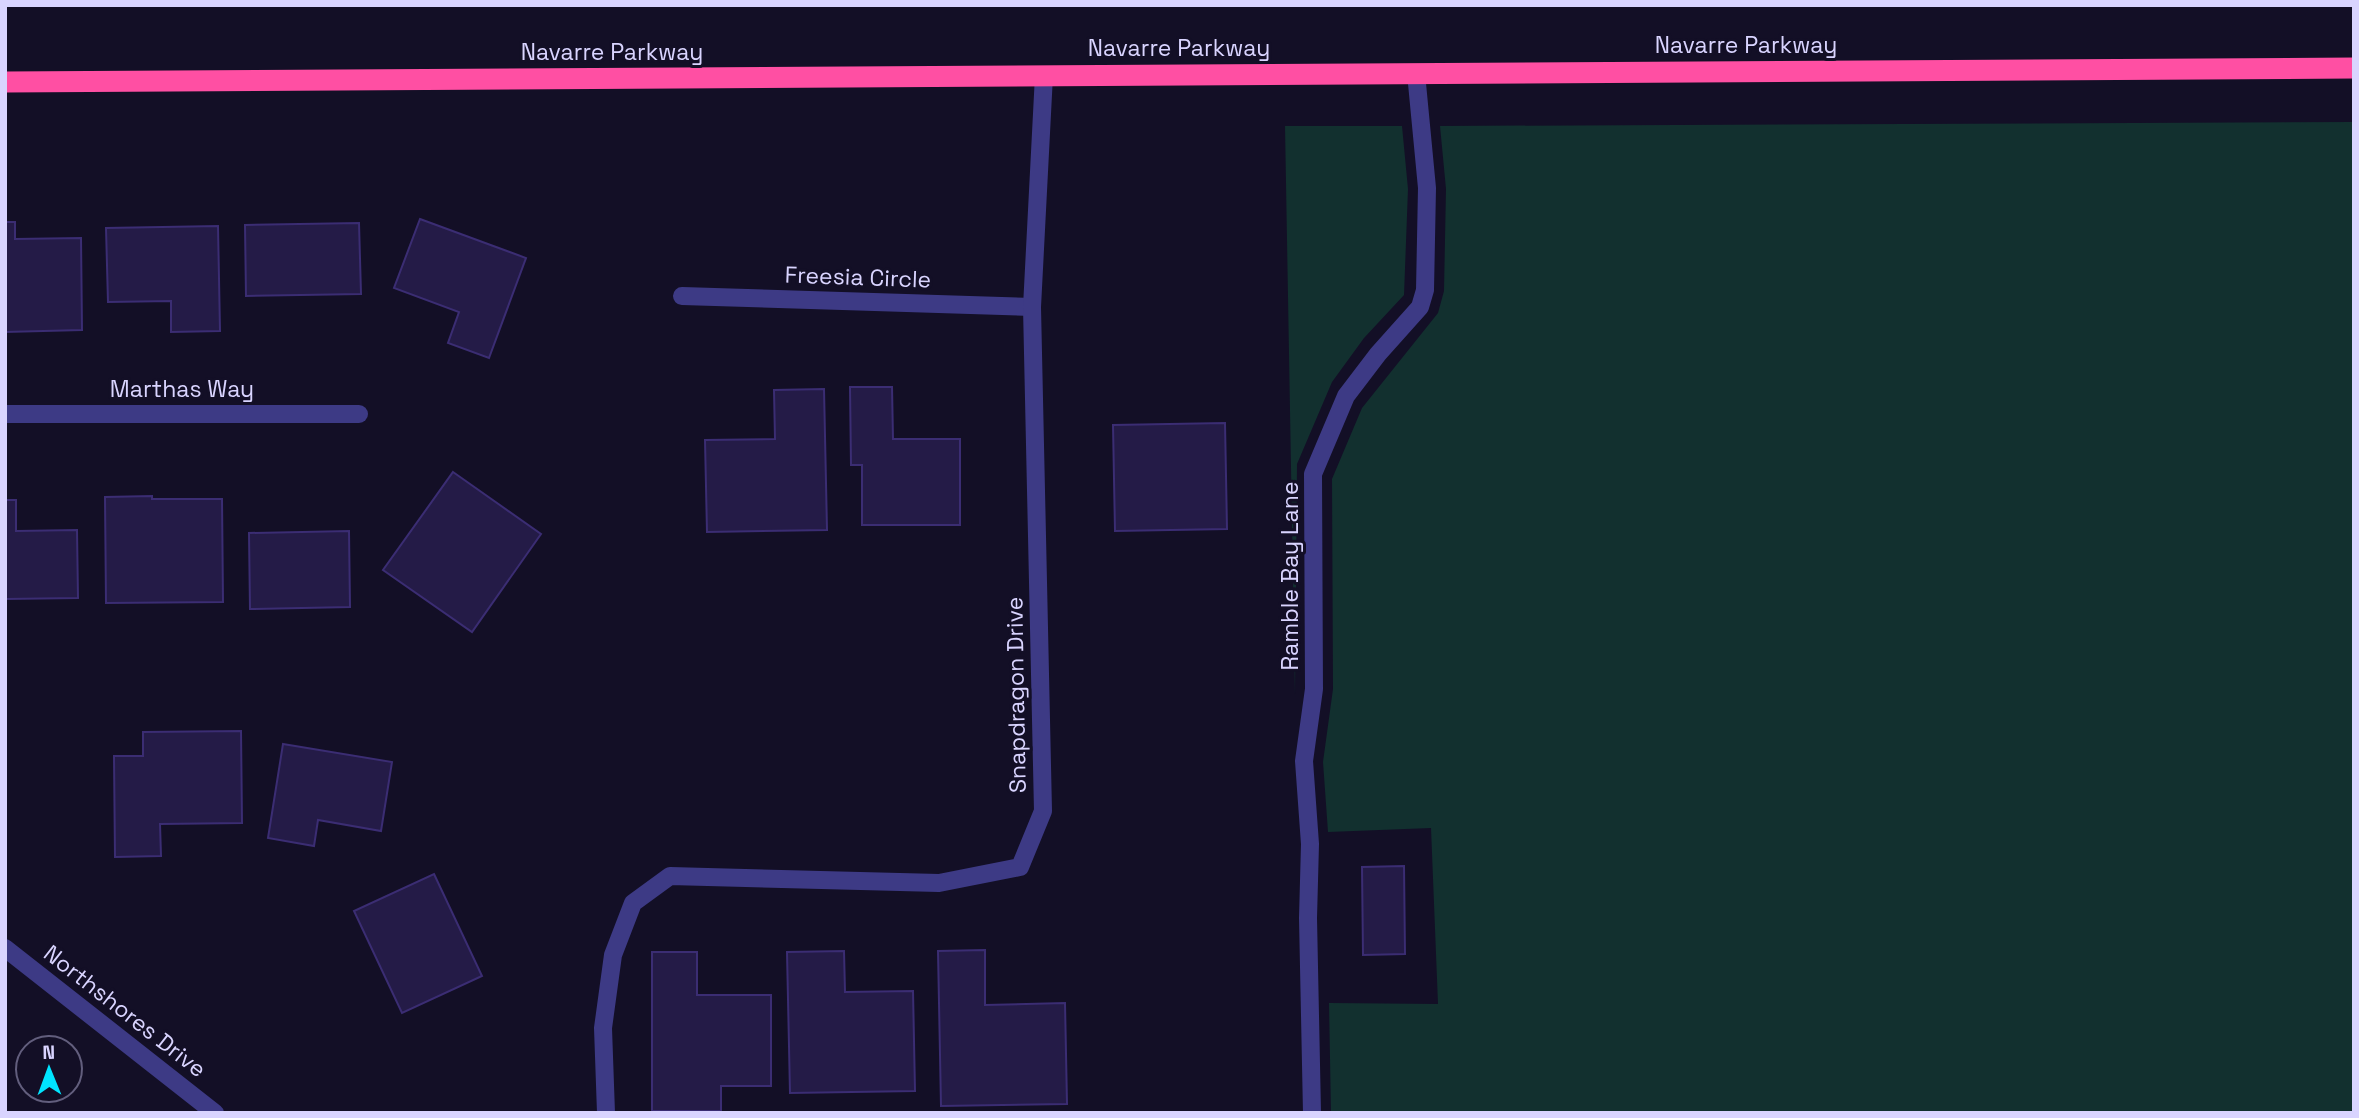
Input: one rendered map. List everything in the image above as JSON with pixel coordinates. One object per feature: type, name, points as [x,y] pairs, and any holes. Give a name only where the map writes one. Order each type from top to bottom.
[{"type":"highway","name":"Navarre Parkway","points":[[5,82],[2354,68]]},
{"type":"street","name":"Ramble Bay Lane","points":[[1312,1113],[1308,918],[1310,845],[1304,761],[1314,689],[1313,474],[1346,396],[1378,354],[1420,307],[1425,290],[1427,188],[1416,73]]},
{"type":"street","name":"Snapdragon Drive","points":[[606,1113],[603,1028],[613,955],[633,903],[670,876],[939,883],[1020,867],[1043,811],[1032,307],[1044,75]]},
{"type":"street","name":"Freesia Circle","points":[[682,296],[1032,307]]},
{"type":"street","name":"Marthas Way","points":[[5,414],[359,414]]},
{"type":"street","name":"Northshores Drive","points":[[5,948],[215,1113]]},
{"type":"green space","points":[[2354,122],[2354,1113],[1331,1113],[1329,1003],[1438,1004],[1431,828],[1328,832],[1323,762],[1333,689],[1332,479],[1362,408],[1438,313],[1444,291],[1446,189],[1440,126]]},
{"type":"green space","points":[[1285,126],[1402,126],[1408,189],[1404,295],[1364,338],[1332,382],[1297,464],[1295,695]]},
{"type":"building","points":[[420,219],[526,258],[489,358],[448,343],[459,312],[394,288]]},
{"type":"building","points":[[5,222],[15,222],[15,239],[81,238],[82,330],[5,332]]},
{"type":"building","points":[[359,223],[361,294],[246,296],[245,225]]},
{"type":"building","points":[[218,226],[220,331],[171,332],[171,301],[108,302],[106,228]]},
{"type":"building","points":[[850,387],[892,387],[893,439],[960,439],[960,525],[862,525],[862,465],[851,465]]},
{"type":"building","points":[[824,389],[827,530],[707,532],[705,440],[775,439],[774,390]]},
{"type":"building","points":[[1225,423],[1227,529],[1115,531],[1113,425]]},
{"type":"building","points":[[453,472],[541,534],[472,632],[383,570]]},
{"type":"building","points":[[152,496],[152,499],[222,499],[223,602],[106,603],[105,497]]},
{"type":"building","points":[[5,500],[16,500],[16,531],[77,530],[78,598],[5,599]]},
{"type":"building","points":[[349,531],[350,607],[250,609],[249,533]]},
{"type":"building","points":[[241,731],[242,823],[160,824],[161,856],[115,857],[114,756],[143,756],[143,732]]},
{"type":"building","points":[[283,744],[392,762],[381,831],[318,820],[314,846],[268,838]]},
{"type":"building","points":[[1404,866],[1405,954],[1363,955],[1362,867]]},
{"type":"building","points":[[434,874],[482,976],[402,1013],[354,911]]},
{"type":"building","points":[[985,950],[985,1005],[1065,1003],[1067,1104],[941,1106],[938,951]]},
{"type":"building","points":[[844,951],[845,992],[913,991],[915,1091],[790,1093],[787,952]]},
{"type":"building","points":[[652,952],[697,952],[697,995],[771,995],[771,1086],[721,1086],[721,1111],[652,1111]]}]
